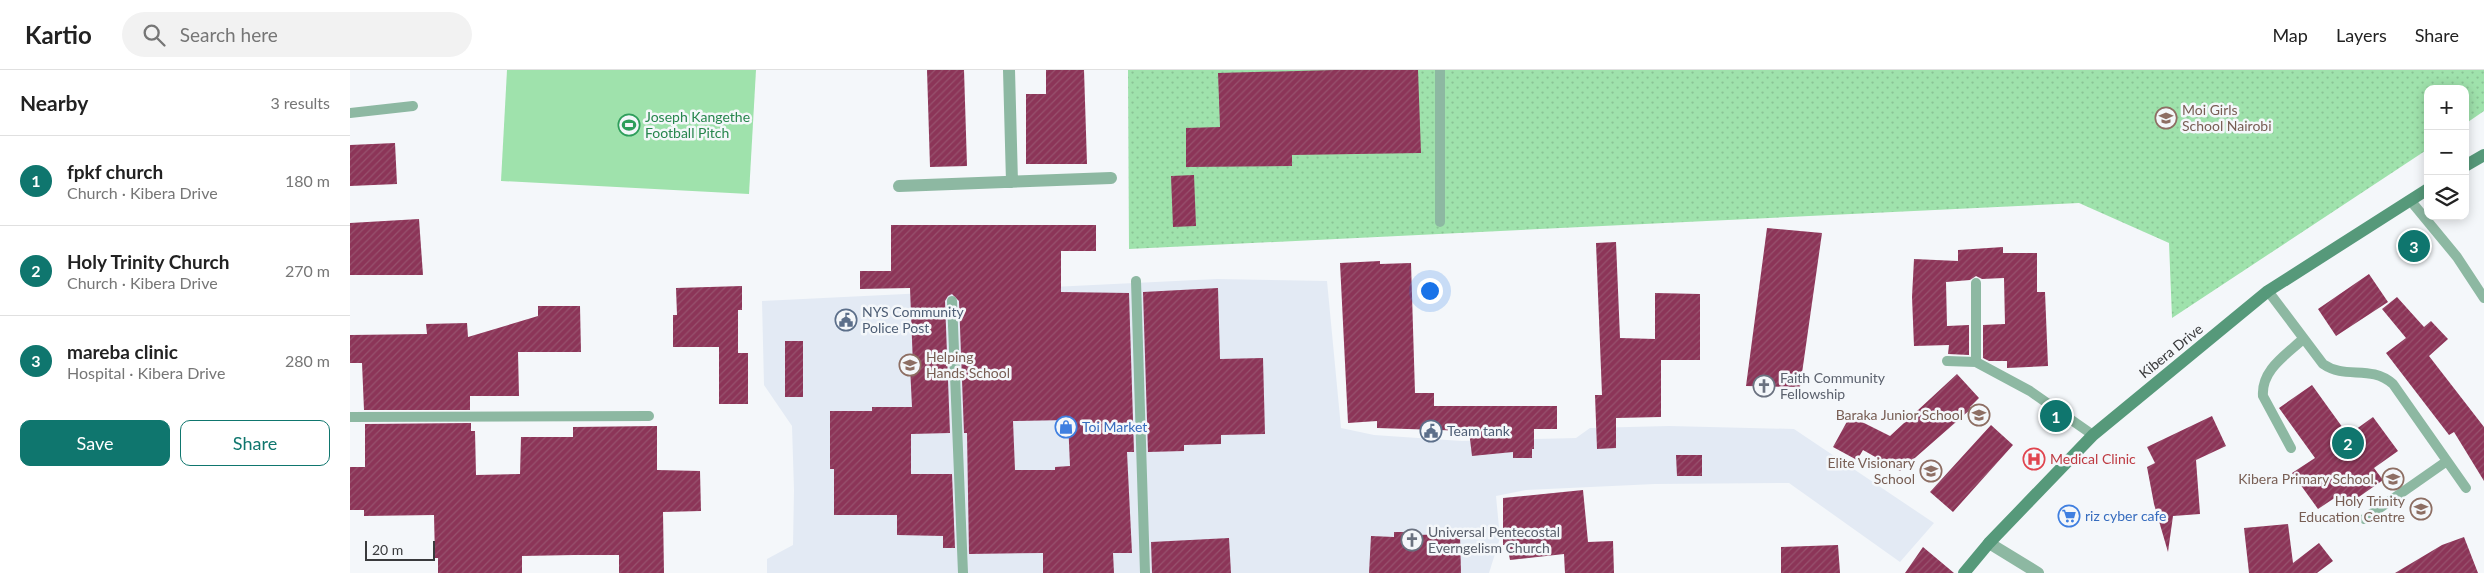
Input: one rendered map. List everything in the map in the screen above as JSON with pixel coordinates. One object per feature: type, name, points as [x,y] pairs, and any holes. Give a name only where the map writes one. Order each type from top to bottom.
[{"type":"street","points":[[1009,70],[1012,182]]},
{"type":"street","points":[[2469,164],[2484,155]]},
{"type":"street","points":[[899,186],[1111,178]]},
{"type":"street","name":"Kibera Drive","points":[[1964,573],[1989,543],[2093,435],[2268,291],[2424,191]]},
{"type":"street","points":[[1989,543],[2038,573]]},
{"type":"lane","points":[[1440,70],[1440,222]]},
{"type":"lane","points":[[350,113],[413,106]]},
{"type":"lane","points":[[2410,200],[2457,257],[2484,298]]},
{"type":"lane","points":[[1136,281],[1144,573]]},
{"type":"lane","points":[[1976,283],[1976,362]]},
{"type":"lane","points":[[2268,291],[2323,364],[2332,370],[2342,372],[2373,373],[2384,376],[2393,384],[2466,488]]},
{"type":"lane","points":[[952,301],[963,573]]},
{"type":"lane","points":[[2291,448],[2263,396],[2262,386],[2267,374],[2303,339]]},
{"type":"lane","points":[[1947,361],[1976,362],[2030,391],[2093,435]]},
{"type":"lane","points":[[350,416],[649,416]]},
{"type":"lane","points":[[2364,519],[2447,461]]},
{"type":"shaded area","name":"Toi Market","points":[[1217,279],[1327,281],[1341,428],[1374,435],[1462,441],[1576,438],[1590,428],[1669,426],[1794,429],[1934,523],[1900,562],[1789,483],[1655,484],[1526,490],[1496,496],[1500,538],[1489,573],[767,573],[767,559],[793,545],[794,490],[792,426],[764,385],[762,301]]},
{"type":"green space","name":"Joseph Kangethe Football Pitch","points":[[507,70],[756,70],[749,194],[501,181]]},
{"type":"green space","points":[[1128,70],[2484,70],[2484,111],[2469,121],[2469,85],[2424,85],[2424,152],[2172,318],[2169,243],[2079,203],[1129,249]]},
{"type":"building","points":[[927,70],[964,70],[967,166],[930,167]]},
{"type":"building","points":[[1046,70],[1084,70],[1087,164],[1026,164],[1026,94],[1046,94]]},
{"type":"building","points":[[1418,70],[1421,153],[1292,155],[1292,166],[1186,167],[1186,128],[1220,127],[1218,73]]},
{"type":"building","points":[[395,143],[397,184],[350,186],[350,145]]},
{"type":"building","points":[[1194,175],[1196,226],[1173,227],[1171,176]]},
{"type":"building","points":[[419,219],[423,275],[350,275],[350,223]]},
{"type":"building","points":[[891,225],[1096,225],[1096,251],[1061,251],[1061,292],[1129,293],[1134,452],[1127,452],[1132,553],[1113,553],[1114,573],[1043,573],[1043,553],[969,554],[967,433],[964,433],[959,301],[952,294],[945,301],[950,433],[911,434],[911,474],[952,474],[955,548],[943,548],[943,536],[897,535],[897,515],[834,515],[834,469],[830,469],[830,411],[872,411],[872,407],[912,407],[910,366],[913,366],[910,288],[860,289],[860,271],[891,271]],"holes":[[[1068,420],[1070,466],[1055,467],[1055,470],[1015,470],[1013,421]]]},
{"type":"building","points":[[1767,228],[1822,233],[1800,387],[1746,386]]},
{"type":"building","points":[[1616,242],[1620,338],[1655,339],[1655,293],[1700,294],[1700,360],[1661,360],[1661,417],[1616,418],[1616,448],[1597,449],[1595,395],[1602,395],[1596,243]]},
{"type":"building","points":[[2003,247],[2003,253],[2037,253],[2037,292],[2045,292],[2048,366],[2007,368],[2007,361],[1989,361],[1983,358],[1983,325],[2005,324],[2004,278],[1982,279],[1976,276],[1970,280],[1946,282],[1947,326],[1969,325],[1969,355],[1948,354],[1949,345],[1914,346],[1912,297],[1914,259],[1958,261],[1958,250]]},
{"type":"building","points":[[1380,261],[1380,264],[1411,263],[1415,393],[1434,393],[1434,406],[1557,406],[1557,429],[1534,429],[1532,458],[1513,458],[1513,452],[1472,456],[1469,431],[1377,428],[1377,421],[1348,423],[1340,263]]},
{"type":"building","points":[[2369,274],[2388,302],[2336,336],[2318,309]]},
{"type":"building","points":[[742,286],[742,310],[738,310],[738,353],[748,353],[748,404],[719,404],[719,347],[673,347],[673,315],[677,315],[676,288]]},
{"type":"building","points":[[1218,288],[1220,359],[1263,358],[1265,434],[1221,435],[1221,444],[1184,445],[1184,451],[1148,452],[1143,292]]},
{"type":"building","points":[[2397,297],[2424,327],[2431,321],[2448,339],[2429,356],[2484,427],[2484,481],[2454,432],[2449,435],[2386,353],[2406,338],[2382,309]]},
{"type":"building","points":[[538,306],[580,306],[581,352],[518,352],[519,396],[470,396],[470,410],[364,410],[362,363],[350,363],[350,335],[427,334],[426,324],[467,323],[468,337],[538,316]]},
{"type":"building","points":[[785,341],[803,341],[803,397],[785,397]]},
{"type":"building","points":[[1957,374],[1979,398],[1970,407],[1972,408],[1900,471],[1863,450],[1857,460],[1833,447],[1850,416],[1890,436]]},
{"type":"building","points":[[2312,385],[2348,435],[2373,417],[2398,451],[2374,468],[2383,480],[2346,506],[2339,495],[2318,509],[2292,473],[2315,458],[2279,408]]},
{"type":"building","points":[[2212,416],[2226,446],[2196,460],[2200,514],[2173,516],[2168,552],[2154,504],[2147,467],[2155,463],[2147,447]]},
{"type":"building","points":[[471,423],[471,431],[475,431],[476,475],[520,474],[521,437],[573,437],[573,427],[657,426],[657,470],[700,471],[701,511],[663,512],[664,573],[619,573],[619,555],[574,555],[522,556],[522,573],[438,573],[438,558],[435,558],[434,515],[364,516],[364,510],[350,510],[350,467],[365,467],[365,424]]},
{"type":"building","points":[[1991,425],[2013,445],[1953,512],[1930,492]]},
{"type":"building","points":[[1676,455],[1702,455],[1702,476],[1677,476]]},
{"type":"building","points":[[1583,490],[1588,542],[1613,541],[1614,573],[1565,573],[1564,554],[1510,560],[1507,545],[1503,545],[1503,498]]},
{"type":"building","points":[[2288,524],[2293,563],[2319,543],[2333,561],[2317,573],[2249,573],[2244,528]]},
{"type":"building","points":[[1394,532],[1412,532],[1413,535],[1460,534],[1461,573],[1369,573],[1371,536],[1394,537]]},
{"type":"building","points":[[2464,537],[2478,573],[2395,573],[2442,545]]},
{"type":"building","points":[[1229,538],[1231,573],[1152,573],[1151,542]]},
{"type":"building","points":[[1838,545],[1840,573],[1781,573],[1781,547]]},
{"type":"building","points":[[1923,547],[1954,573],[1905,573]]},
{"type":"place","name":"Moi Girls School Nairobi","points":[[2166,118]]},
{"type":"place","name":"Joseph Kangethe Football Pitch","points":[[629,125]]},
{"type":"place","name":"mareba clinic","points":[[2414,246]]},
{"type":"place","name":"NYS Community Police Post","points":[[846,320]]},
{"type":"place","name":"Helping Hands School","points":[[910,365]]},
{"type":"place","name":"Faith Community Fellowship","points":[[1764,386]]},
{"type":"place","name":"Baraka Junior School","points":[[1979,415]]},
{"type":"place","name":"fpkf church","points":[[2056,416]]},
{"type":"place","name":"Toi Market","points":[[1066,427]]},
{"type":"place","name":"Team tank","points":[[1431,431]]},
{"type":"place","name":"Holy Trinity Church","points":[[2348,443]]},
{"type":"place","name":"Medical Clinic","points":[[2034,459]]},
{"type":"place","name":"Elite Visionary School","points":[[1931,471]]},
{"type":"place","name":"Kibera Primary School.","points":[[2393,479]]},
{"type":"place","name":"Holy Trinity Education Centre","points":[[2421,509]]},
{"type":"place","name":"riz cyber cafe","points":[[2069,516]]},
{"type":"place","name":"Universal Pentecostal Everngelism Church","points":[[1412,540]]}]
